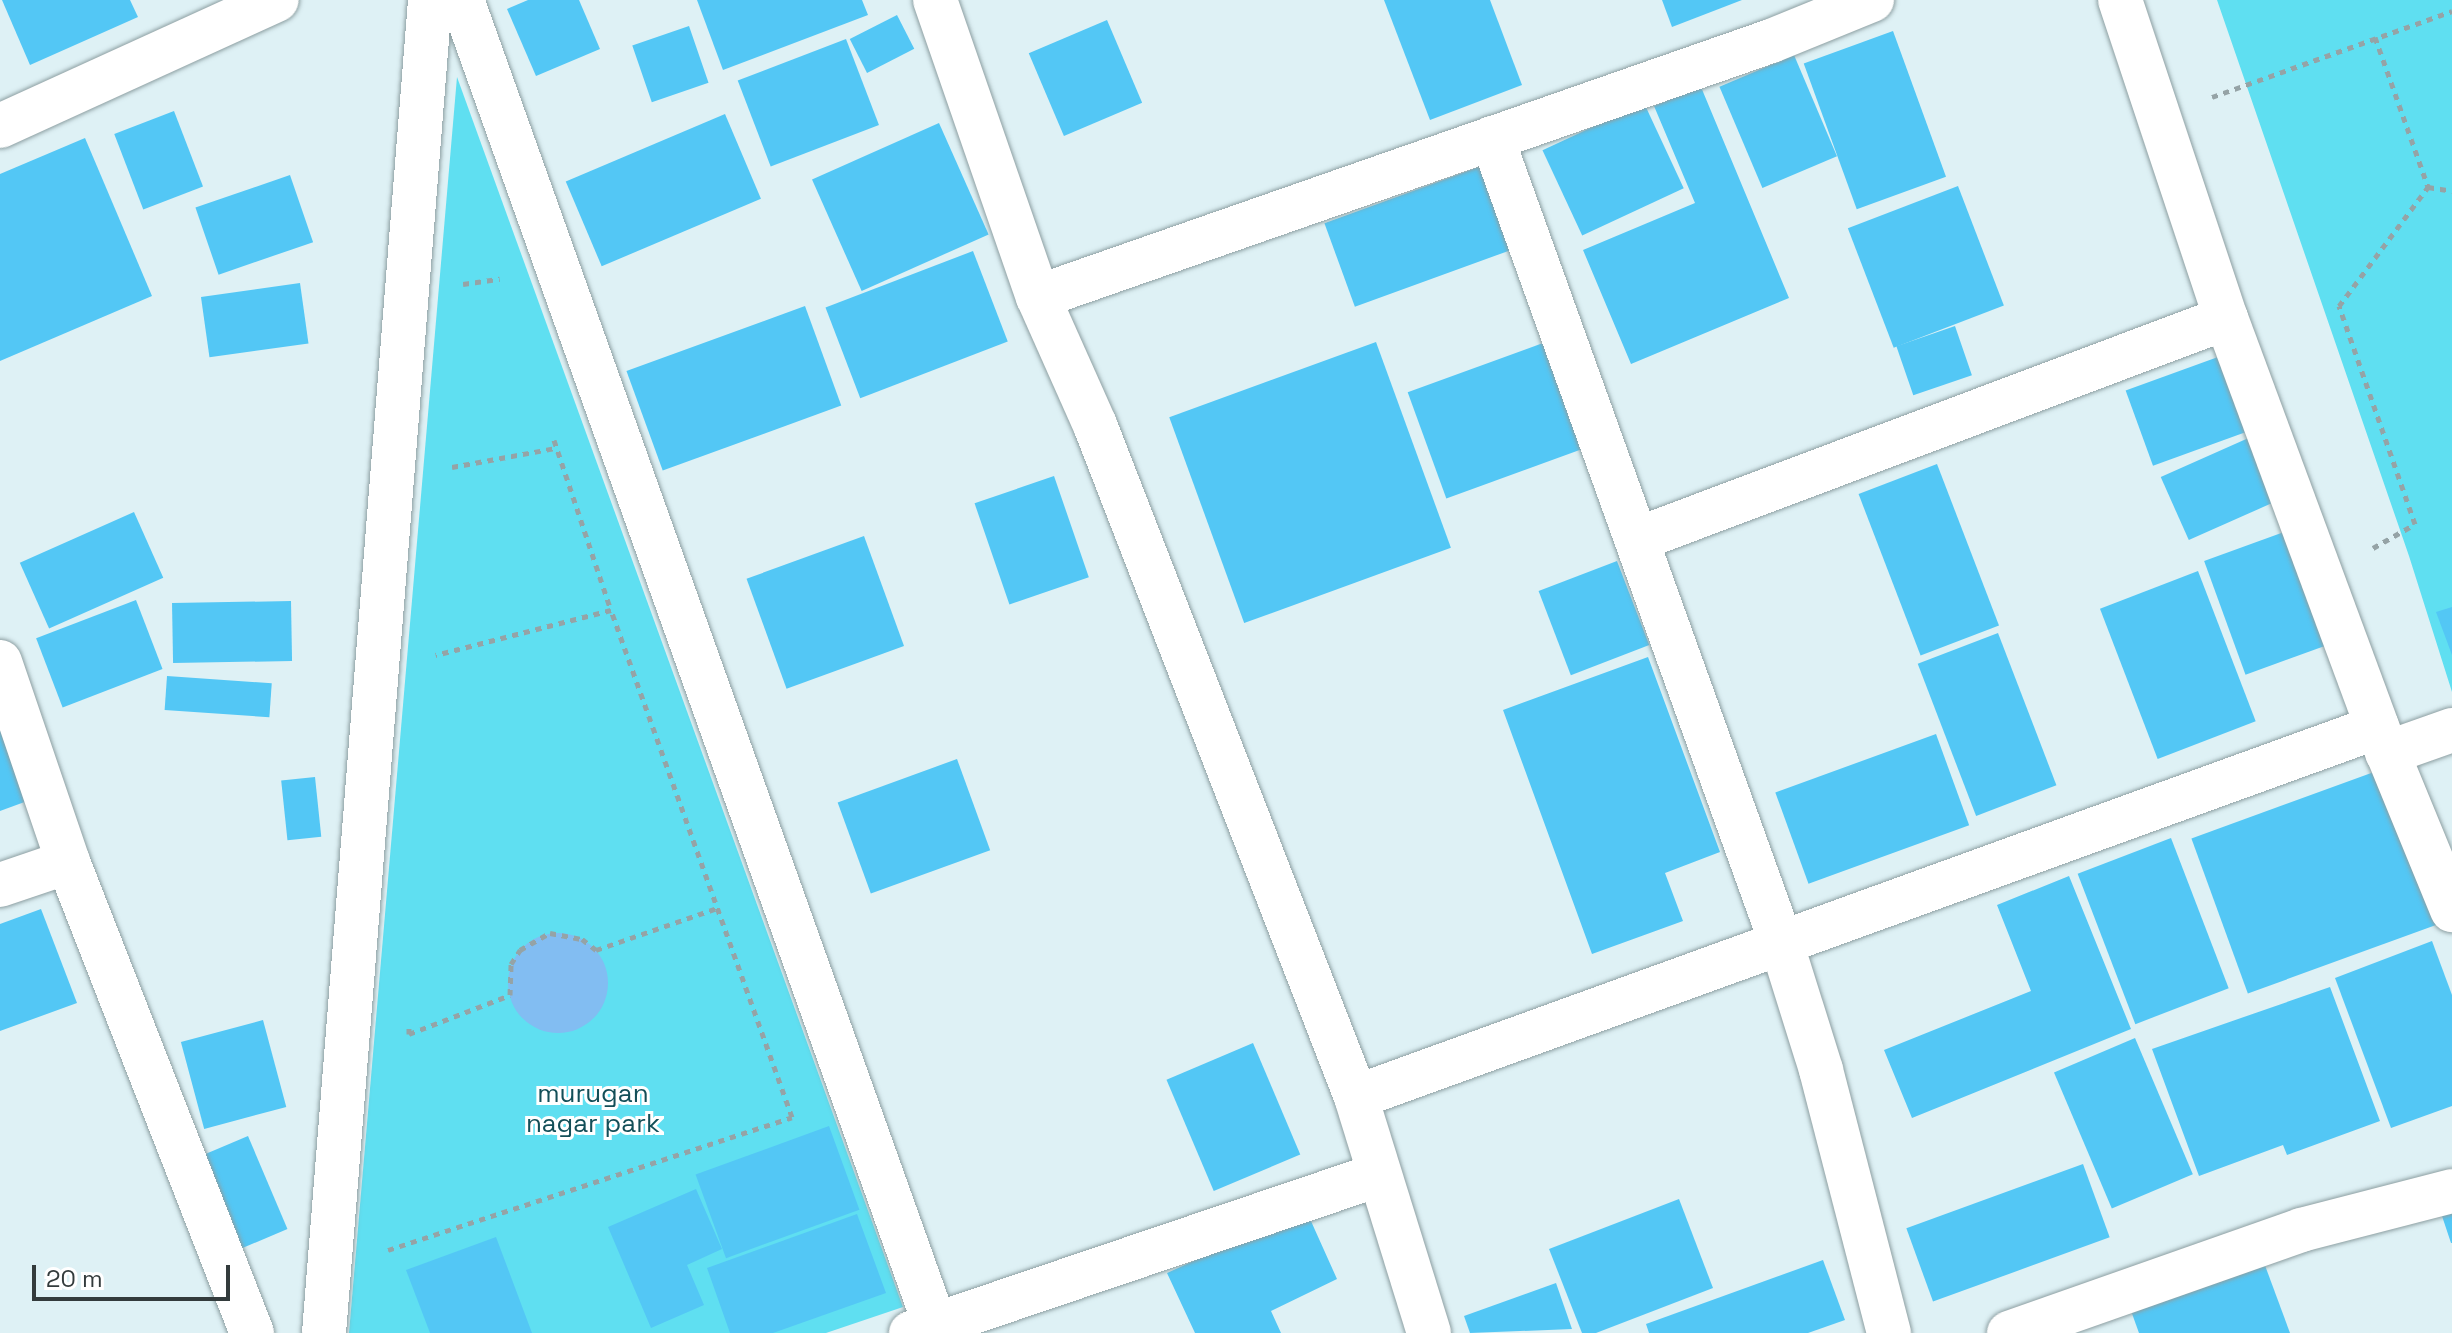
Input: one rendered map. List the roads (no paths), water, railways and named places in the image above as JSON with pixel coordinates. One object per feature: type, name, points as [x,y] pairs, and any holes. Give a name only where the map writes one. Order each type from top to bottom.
[{"type":"street","points":[[0,126],[277,0]]},
{"type":"street","points":[[324,1333],[430,0]]},
{"type":"street","points":[[462,0],[923,1329],[1379,1175]]},
{"type":"street","points":[[935,0],[1038,297],[1095,425],[1356,1097],[1429,1333]]},
{"type":"street","points":[[1038,297],[1492,138],[1872,0]]},
{"type":"street","points":[[2120,0],[2226,318],[2382,740],[2452,910]]},
{"type":"street","points":[[1492,138],[1781,942],[1821,1070],[1889,1333]]},
{"type":"street","points":[[1638,539],[2226,318]]},
{"type":"street","points":[[0,662],[68,862],[252,1333]]},
{"type":"street","points":[[1356,1097],[1781,942],[2382,740],[2452,730]]},
{"type":"street","points":[[0,885],[68,862]]},
{"type":"street","points":[[2009,1333],[2301,1230],[2452,1191]]},
{"type":"park label","name":"murugan nagar park","points":[[593,1109]]}]
